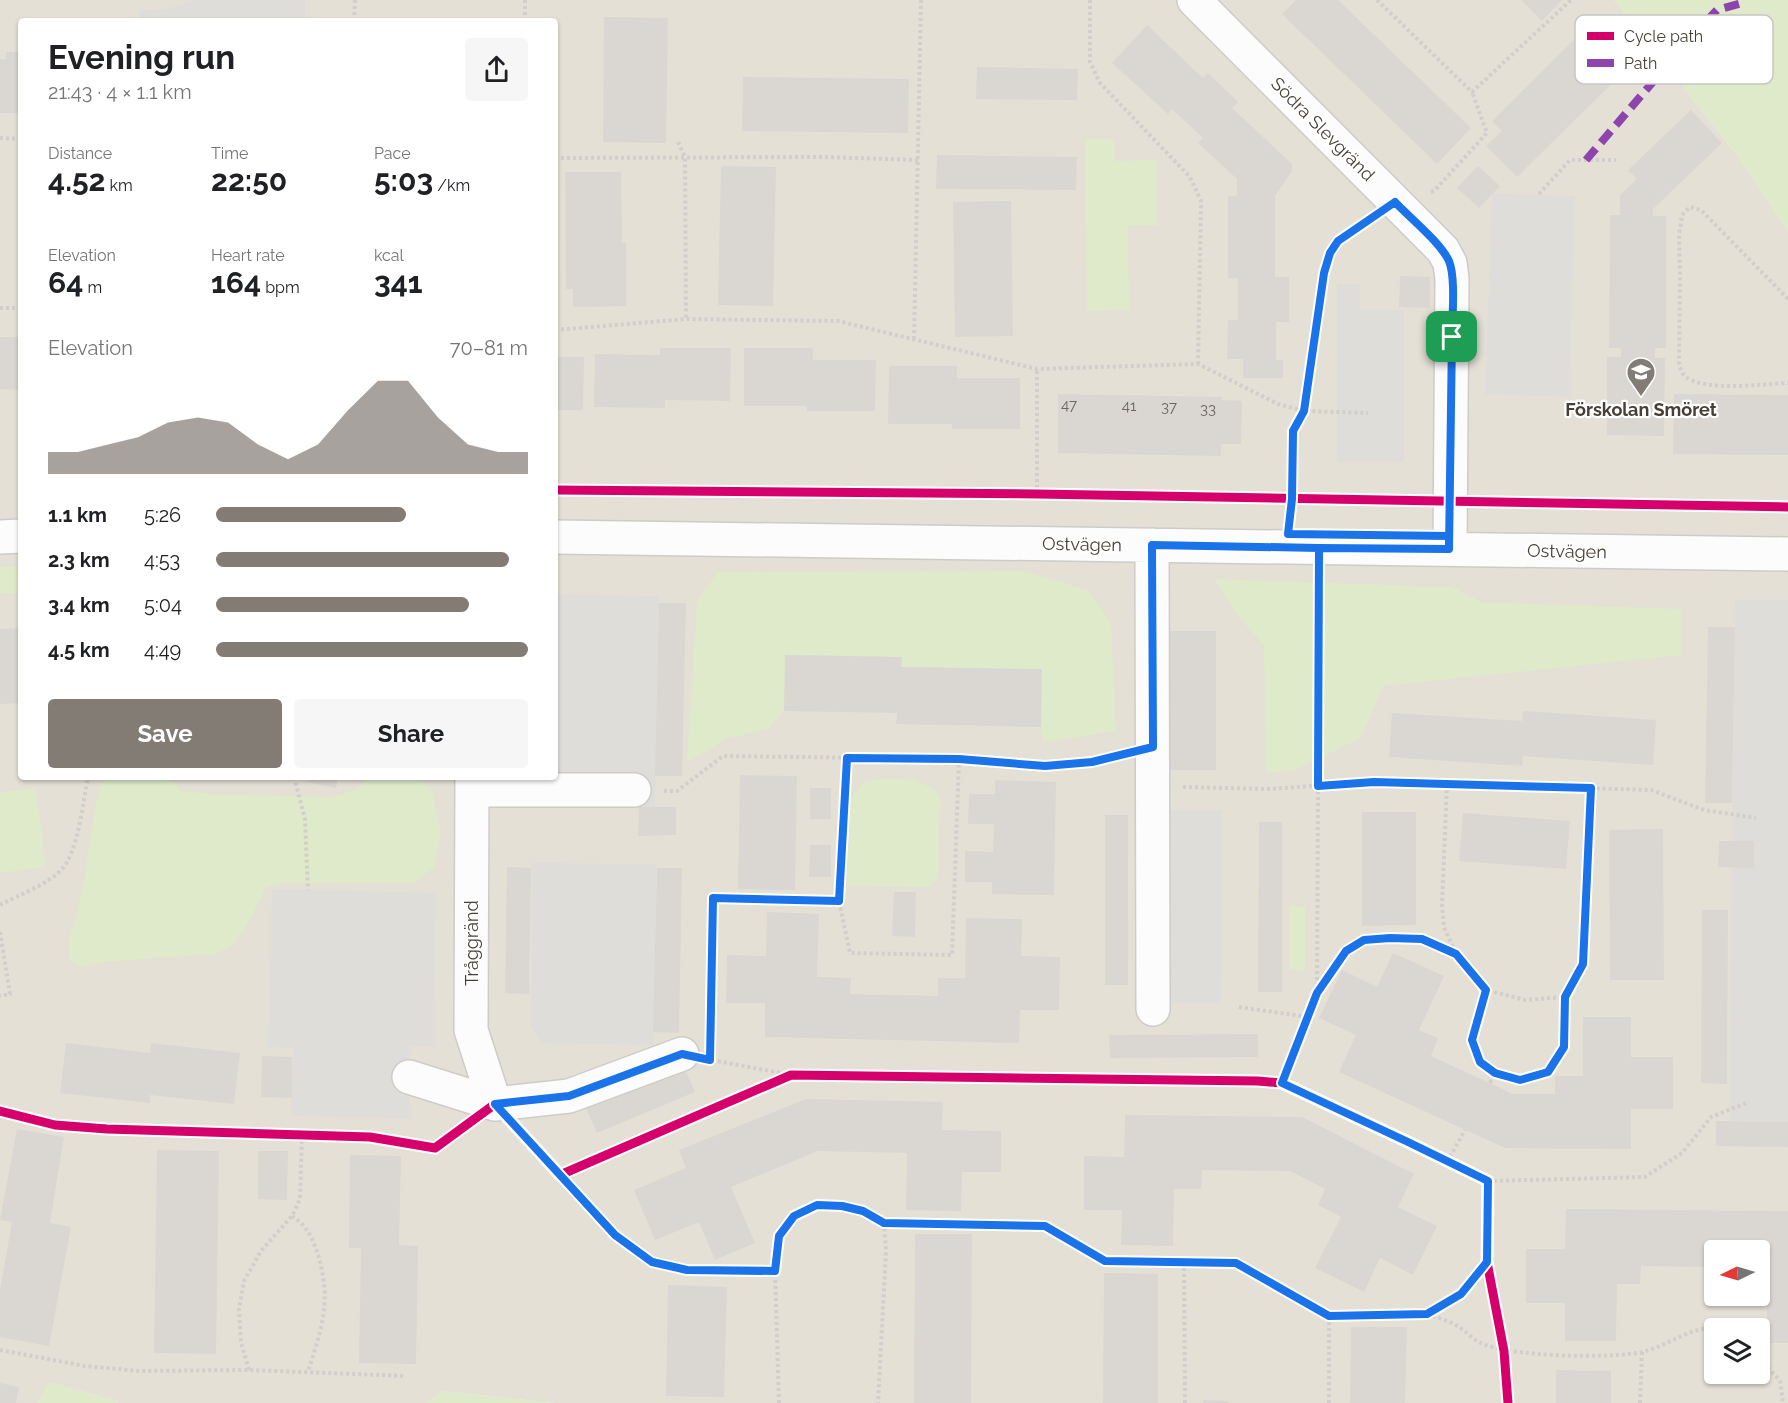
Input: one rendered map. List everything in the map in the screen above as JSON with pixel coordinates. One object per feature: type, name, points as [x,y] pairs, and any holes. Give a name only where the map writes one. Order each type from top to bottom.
[{"type":"street","name":"Södra Slevgränd","points":[[1194,0],[1443,250],[1450,263],[1452,279],[1449,549]]},
{"type":"street","points":[[0,537],[18,536]]},
{"type":"street","name":"Ostvägen","points":[[558,537],[1788,554]]},
{"type":"street","points":[[1152,545],[1153,1009]]},
{"type":"street","points":[[472,783],[634,790]]},
{"type":"street","name":"Tråggränd","points":[[472,783],[471,1030],[495,1104]]},
{"type":"street","points":[[410,1077],[495,1104],[569,1096],[696,1057]]},
{"type":"path","points":[[354,18],[355,0]]},
{"type":"path","points":[[525,0],[525,18]]},
{"type":"path","points":[[914,339],[921,0]]},
{"type":"path","points":[[1090,0],[1090,62],[1100,83],[1190,177],[1201,201],[1198,364]]},
{"type":"path","points":[[1289,523],[1292,499],[1293,431],[1304,411],[1324,273],[1330,253],[1338,241],[1395,202],[1434,191],[1487,133],[1472,92],[1377,0]]},
{"type":"path","points":[[1472,92],[1571,0]]},
{"type":"path","points":[[0,138],[18,139]]},
{"type":"path","points":[[678,141],[684,158],[686,319]]},
{"type":"path","points":[[558,158],[824,157],[918,160]]},
{"type":"path","points":[[1539,194],[1570,160],[1616,160]]},
{"type":"path","points":[[1788,299],[1701,210],[1690,207],[1682,215],[1679,235],[1679,365],[1684,376],[1699,383],[1724,386],[1788,383]]},
{"type":"path","points":[[0,308],[18,308]]},
{"type":"path","points":[[558,330],[686,319],[838,321],[1037,369],[1198,364],[1278,404],[1304,411],[1368,413]]},
{"type":"path","points":[[1037,369],[1037,494]]},
{"type":"path","points":[[1025,494],[1048,495]]},
{"type":"path","points":[[1281,499],[1303,500]]},
{"type":"path","points":[[1317,993],[1319,548]]},
{"type":"path","points":[[634,790],[677,791],[723,756],[959,759],[1045,766],[1092,762],[1153,747]]},
{"type":"path","points":[[847,758],[839,901],[850,953],[951,955],[959,759]]},
{"type":"path","points":[[0,905],[42,884],[61,870],[72,853],[87,780]]},
{"type":"path","points":[[295,780],[305,819],[308,890]]},
{"type":"path","points":[[1153,786],[1268,789],[1374,782],[1651,790],[1704,810],[1756,818]]},
{"type":"path","points":[[1447,783],[1442,905],[1444,927],[1456,954],[1486,990],[1525,1000],[1565,997]]},
{"type":"path","points":[[1486,990],[1472,1040],[1480,1062],[1495,1073],[1520,1080],[1548,1072],[1564,1047],[1565,997],[1583,964],[1591,788]]},
{"type":"path","points":[[803,1075],[791,1075],[696,1057],[713,898],[839,901]]},
{"type":"path","points":[[0,932],[10,994],[0,996]]},
{"type":"path","points":[[1282,1083],[1317,993],[1346,951],[1364,940],[1390,938],[1422,939],[1456,954]]},
{"type":"path","points":[[1239,1007],[1308,1017]]},
{"type":"path","points":[[1490,1083],[1495,1073]]},
{"type":"path","points":[[780,1080],[791,1075]]},
{"type":"path","points":[[1270,1082],[1282,1083],[1292,1088]]},
{"type":"path","points":[[1478,1177],[1488,1181],[1645,1177],[1682,1153],[1711,1118],[1749,1102]]},
{"type":"path","points":[[1447,1162],[1465,1130]]},
{"type":"path","points":[[290,1134],[313,1135]]},
{"type":"path","points":[[249,1370],[240,1332],[239,1309],[244,1281],[261,1251],[292,1216],[300,1199],[302,1135]]},
{"type":"path","points":[[1437,1157],[1457,1167]]},
{"type":"path","points":[[552,1166],[615,1235],[652,1262],[687,1270],[775,1271]]},
{"type":"path","points":[[560,1175],[571,1170]]},
{"type":"path","points":[[1488,1181],[1488,1193]]},
{"type":"path","points":[[779,1403],[775,1271],[779,1236],[794,1216],[817,1205],[842,1206],[863,1211],[884,1223],[1045,1226],[1105,1261],[1236,1263],[1329,1316],[1427,1314],[1456,1324],[1480,1343],[1504,1351],[1589,1356],[1642,1352],[1704,1329]]},
{"type":"path","points":[[292,1216],[306,1229],[318,1255],[324,1283],[324,1309],[308,1372]]},
{"type":"path","points":[[878,1403],[886,1251],[884,1223]]},
{"type":"path","points":[[1487,1251],[1489,1273]]},
{"type":"path","points":[[1184,1262],[1185,1403]]},
{"type":"path","points":[[1427,1314],[1461,1294],[1487,1262]]},
{"type":"path","points":[[1329,1316],[1329,1403]]},
{"type":"path","points":[[1502,1340],[1505,1361]]},
{"type":"path","points":[[0,1350],[85,1366],[139,1371],[249,1370],[405,1376]]},
{"type":"path","points":[[1640,1403],[1642,1352]]},
{"type":"path","points":[[1770,1370],[1780,1381],[1783,1403]]},
{"type":"shaded area","points":[[0,0],[1614,0],[1626,15],[1575,15],[1575,84],[1681,84],[1736,154],[1788,232],[1788,1403],[554,1403],[442,1391],[427,1403],[118,1403],[50,1382],[37,1403],[0,1403]]},
{"type":"shaded area","points":[[197,0],[305,0],[305,18],[140,18],[140,10],[167,9]]},
{"type":"shaded area","points":[[1492,193],[1575,196],[1569,397],[1485,394]]},
{"type":"shaded area","points":[[1337,284],[1360,284],[1360,310],[1404,310],[1404,462],[1337,462]]},
{"type":"shaded area","points":[[558,594],[659,596],[655,807],[536,805],[553,780],[558,780]]},
{"type":"shaded area","points":[[1735,600],[1788,600],[1788,1122],[1729,1121]]},
{"type":"shaded area","points":[[1159,810],[1222,810],[1221,1003],[1158,1003]]},
{"type":"shaded area","points":[[532,863],[656,864],[654,1045],[541,1043],[531,1025]]},
{"type":"shaded area","points":[[272,889],[436,893],[433,1047],[410,1046],[409,1119],[291,1116],[293,1048],[268,1047]]},
{"type":"green space","points":[[1614,0],[1788,0],[1788,232],[1736,154],[1681,84],[1773,84],[1773,15],[1626,15]]},
{"type":"green space","points":[[1085,139],[1114,139],[1114,161],[1157,160],[1158,225],[1128,226],[1129,310],[1087,311]]},
{"type":"green space","points":[[18,566],[18,593],[0,594],[0,567]]},
{"type":"green space","points":[[1023,571],[1088,590],[1111,623],[1116,731],[1043,742],[1041,669],[901,667],[901,657],[786,655],[784,711],[768,729],[723,740],[687,763],[697,601],[718,572]]},
{"type":"green space","points":[[1214,579],[1452,587],[1481,602],[1681,609],[1682,655],[1383,686],[1361,738],[1293,771],[1266,773],[1264,645],[1238,616]]},
{"type":"green space","points":[[888,778],[914,780],[935,789],[941,801],[938,877],[930,887],[847,886],[850,800],[865,781]]},
{"type":"green space","points":[[172,780],[180,791],[329,797],[355,790],[367,780],[416,780],[431,788],[441,833],[435,866],[414,883],[282,883],[266,887],[248,924],[233,946],[214,954],[101,962],[81,967],[70,959],[70,939],[82,893],[94,813],[102,781]]},
{"type":"green space","points":[[36,788],[46,867],[0,873],[0,792]]},
{"type":"green space","points":[[1289,906],[1305,906],[1305,970],[1289,970]]},
{"type":"green space","points":[[50,1382],[117,1401],[118,1403],[37,1403]]},
{"type":"green space","points":[[442,1391],[554,1403],[427,1403]]},
{"type":"building","points":[[1296,0],[1338,0],[1471,128],[1437,164],[1282,14]]},
{"type":"building","points":[[1521,0],[1562,0],[1542,21]]},
{"type":"building","points":[[604,17],[668,18],[666,143],[603,142]]},
{"type":"building","points":[[1147,25],[1203,78],[1208,73],[1238,102],[1232,108],[1292,164],[1292,171],[1275,196],[1275,277],[1289,277],[1289,322],[1276,322],[1276,360],[1283,360],[1283,378],[1243,378],[1243,359],[1227,359],[1228,320],[1238,320],[1238,278],[1228,278],[1228,196],[1237,196],[1237,179],[1198,143],[1203,138],[1172,109],[1168,114],[1112,63]]},
{"type":"building","points":[[1575,39],[1575,84],[1612,84],[1517,177],[1486,146],[1502,131],[1492,121]]},
{"type":"building","points":[[6,52],[18,52],[18,113],[0,113],[0,59],[6,59]]},
{"type":"building","points":[[977,67],[1078,69],[1077,100],[976,99]]},
{"type":"building","points":[[743,77],[909,79],[908,133],[742,131]]},
{"type":"building","points":[[1691,110],[1722,143],[1653,209],[1653,216],[1666,216],[1666,348],[1655,348],[1655,358],[1665,358],[1664,436],[1607,435],[1607,357],[1621,357],[1621,348],[1609,348],[1610,215],[1620,215],[1620,195],[1637,179],[1628,170]]},
{"type":"building","points":[[937,155],[1077,157],[1076,190],[936,189]]},
{"type":"building","points":[[721,166],[776,167],[773,306],[718,305]]},
{"type":"building","points":[[1478,166],[1500,186],[1479,208],[1457,188]]},
{"type":"building","points":[[565,172],[621,172],[622,243],[626,243],[626,306],[573,307],[573,289],[566,289]]},
{"type":"building","points":[[1011,201],[1013,336],[955,337],[953,202]]},
{"type":"building","points":[[1400,276],[1430,277],[1430,308],[1399,307]]},
{"type":"building","points":[[0,337],[18,337],[18,390],[0,389]]},
{"type":"building","points":[[660,348],[731,348],[730,401],[665,400],[665,408],[594,407],[595,354],[660,355]]},
{"type":"building","points":[[744,348],[813,348],[813,360],[876,360],[875,411],[807,411],[807,406],[744,406]]},
{"type":"building","points":[[558,357],[584,357],[583,410],[558,410]]},
{"type":"building","points":[[889,366],[957,366],[957,378],[1020,378],[1020,429],[952,429],[952,424],[888,424]]},
{"type":"building","points":[[1058,394],[1222,397],[1222,400],[1242,401],[1241,444],[1221,444],[1221,456],[1058,453]]},
{"type":"building","points":[[1674,394],[1788,395],[1788,455],[1673,454]]},
{"type":"building","points":[[659,603],[686,603],[682,776],[655,776]]},
{"type":"building","points":[[1708,627],[1735,627],[1732,803],[1705,803]]},
{"type":"building","points":[[18,628],[18,703],[0,704],[0,629]]},
{"type":"building","points":[[1170,631],[1216,631],[1216,770],[1169,770]]},
{"type":"building","points":[[785,655],[902,657],[901,667],[1042,669],[1041,727],[896,724],[897,713],[784,711]]},
{"type":"building","points":[[1523,711],[1656,720],[1653,765],[1523,756],[1522,766],[1389,757],[1392,713],[1522,721]]},
{"type":"building","points":[[740,775],[797,776],[795,890],[738,889]]},
{"type":"building","points":[[306,780],[337,780],[336,788],[306,782]]},
{"type":"building","points":[[995,780],[1056,782],[1054,895],[992,894],[992,882],[965,882],[965,851],[993,852],[994,824],[968,824],[969,794],[995,794]]},
{"type":"building","points":[[810,788],[831,788],[831,819],[810,819]]},
{"type":"building","points":[[639,807],[676,807],[676,835],[638,836]]},
{"type":"building","points":[[1362,812],[1416,812],[1416,925],[1362,926]]},
{"type":"building","points":[[1463,813],[1570,821],[1566,869],[1459,861]]},
{"type":"building","points":[[1105,815],[1128,815],[1128,985],[1105,985]]},
{"type":"building","points":[[1259,822],[1282,822],[1282,992],[1258,992]]},
{"type":"building","points":[[1663,829],[1664,980],[1610,980],[1609,830]]},
{"type":"building","points":[[1719,841],[1754,841],[1754,868],[1718,867]]},
{"type":"building","points":[[810,845],[831,845],[831,877],[809,877]]},
{"type":"building","points":[[507,867],[531,868],[529,994],[505,993]]},
{"type":"building","points":[[657,868],[682,868],[679,1033],[653,1032]]},
{"type":"building","points":[[894,892],[916,892],[915,937],[892,936]]},
{"type":"building","points":[[1702,910],[1728,910],[1727,1084],[1701,1083]]},
{"type":"building","points":[[767,912],[819,914],[817,977],[851,978],[850,994],[938,996],[938,978],[965,978],[966,918],[1022,919],[1021,956],[1060,957],[1059,1010],[1020,1010],[1019,1043],[765,1037],[765,1003],[726,1003],[727,955],[766,956]]},
{"type":"building","points":[[1393,953],[1444,976],[1419,1030],[1438,1038],[1431,1056],[1513,1094],[1555,1094],[1555,1076],[1583,1076],[1583,1017],[1631,1017],[1631,1057],[1673,1057],[1673,1109],[1631,1109],[1631,1149],[1505,1148],[1339,1072],[1356,1035],[1319,1018],[1342,970],[1377,987]]},
{"type":"building","points":[[1258,1034],[1258,1057],[1110,1058],[1109,1035]]},
{"type":"building","points":[[66,1043],[150,1053],[151,1043],[240,1053],[234,1104],[150,1095],[150,1103],[60,1093]]},
{"type":"building","points":[[262,1056],[292,1057],[292,1098],[261,1097]]},
{"type":"building","points":[[684,1067],[695,1092],[597,1133],[586,1108]]},
{"type":"building","points":[[806,1099],[943,1102],[942,1130],[1001,1131],[1001,1172],[962,1172],[961,1211],[906,1210],[907,1153],[818,1151],[731,1187],[755,1243],[715,1260],[699,1222],[655,1240],[634,1190],[686,1168],[679,1150]]},
{"type":"building","points":[[1125,1115],[1302,1117],[1414,1174],[1398,1207],[1437,1226],[1413,1275],[1380,1258],[1364,1292],[1315,1268],[1341,1217],[1318,1205],[1325,1189],[1290,1171],[1202,1170],[1201,1189],[1174,1189],[1173,1246],[1121,1245],[1122,1210],[1084,1210],[1084,1156],[1124,1157]]},
{"type":"building","points":[[1716,1121],[1788,1122],[1788,1147],[1716,1146]]},
{"type":"building","points":[[17,1129],[64,1137],[50,1223],[71,1227],[49,1346],[0,1337],[0,1290],[12,1222],[0,1220]]},
{"type":"building","points":[[157,1150],[219,1151],[216,1354],[154,1353]]},
{"type":"building","points":[[258,1151],[288,1151],[287,1200],[258,1199]]},
{"type":"building","points":[[350,1155],[401,1156],[399,1245],[418,1246],[416,1364],[359,1363],[361,1248],[349,1248]]},
{"type":"building","points":[[1566,1209],[1788,1211],[1788,1343],[1770,1343],[1770,1318],[1767,1318],[1767,1306],[1770,1306],[1770,1240],[1704,1240],[1704,1267],[1641,1266],[1640,1284],[1617,1284],[1616,1341],[1565,1341],[1565,1303],[1526,1303],[1526,1249],[1565,1249]]},
{"type":"building","points":[[915,1234],[972,1234],[971,1403],[914,1403]]},
{"type":"building","points":[[1104,1273],[1158,1274],[1158,1403],[1103,1403]]},
{"type":"building","points":[[668,1285],[727,1287],[724,1397],[666,1396]]},
{"type":"building","points":[[1351,1327],[1407,1327],[1405,1403],[1350,1403]]},
{"type":"building","points":[[1556,1370],[1611,1371],[1611,1403],[1556,1403]]},
{"type":"building","points":[[0,1383],[19,1387],[16,1403],[0,1403]]},
{"type":"building","points":[[1203,1400],[1228,1401],[1228,1403],[1203,1403]]},
{"type":"marked path","points":[[1712,15],[1717,10],[1742,3],[1744,0]]},
{"type":"marked path","points":[[1586,160],[1651,84]]},
{"type":"cycle path","points":[[558,490],[1037,494],[1788,507]]},
{"type":"cycle path","points":[[0,1111],[55,1125],[107,1129],[370,1137],[435,1148],[495,1104],[560,1175],[791,1075],[1282,1083],[1488,1181],[1487,1262],[1504,1351],[1508,1403]]},
{"type":"place","name":"Förskolan Smöret","points":[[1641,398]]},
{"type":"route","points":[[1452,337],[1449,549],[1319,548],[1152,545],[1153,747],[1092,762],[1045,766],[959,759],[847,758],[839,901],[713,898],[710,1060],[682,1054],[569,1096],[495,1104],[615,1235],[652,1262],[687,1270],[775,1271],[779,1236],[794,1216],[817,1205],[842,1206],[863,1211],[884,1223],[1045,1226],[1105,1261],[1236,1263],[1329,1316],[1427,1314],[1461,1294],[1487,1262],[1488,1181],[1282,1083],[1317,993],[1346,951],[1364,940],[1422,939],[1456,954],[1486,990],[1472,1040],[1480,1062],[1495,1073],[1520,1080],[1548,1072],[1564,1047],[1565,997],[1583,964],[1591,788],[1374,782],[1318,786],[1319,548],[1384,548],[1449,549],[1449,536],[1288,534],[1292,499],[1293,431],[1304,411],[1324,273],[1330,253],[1338,241],[1395,202],[1443,250],[1450,263],[1452,337]]}]
